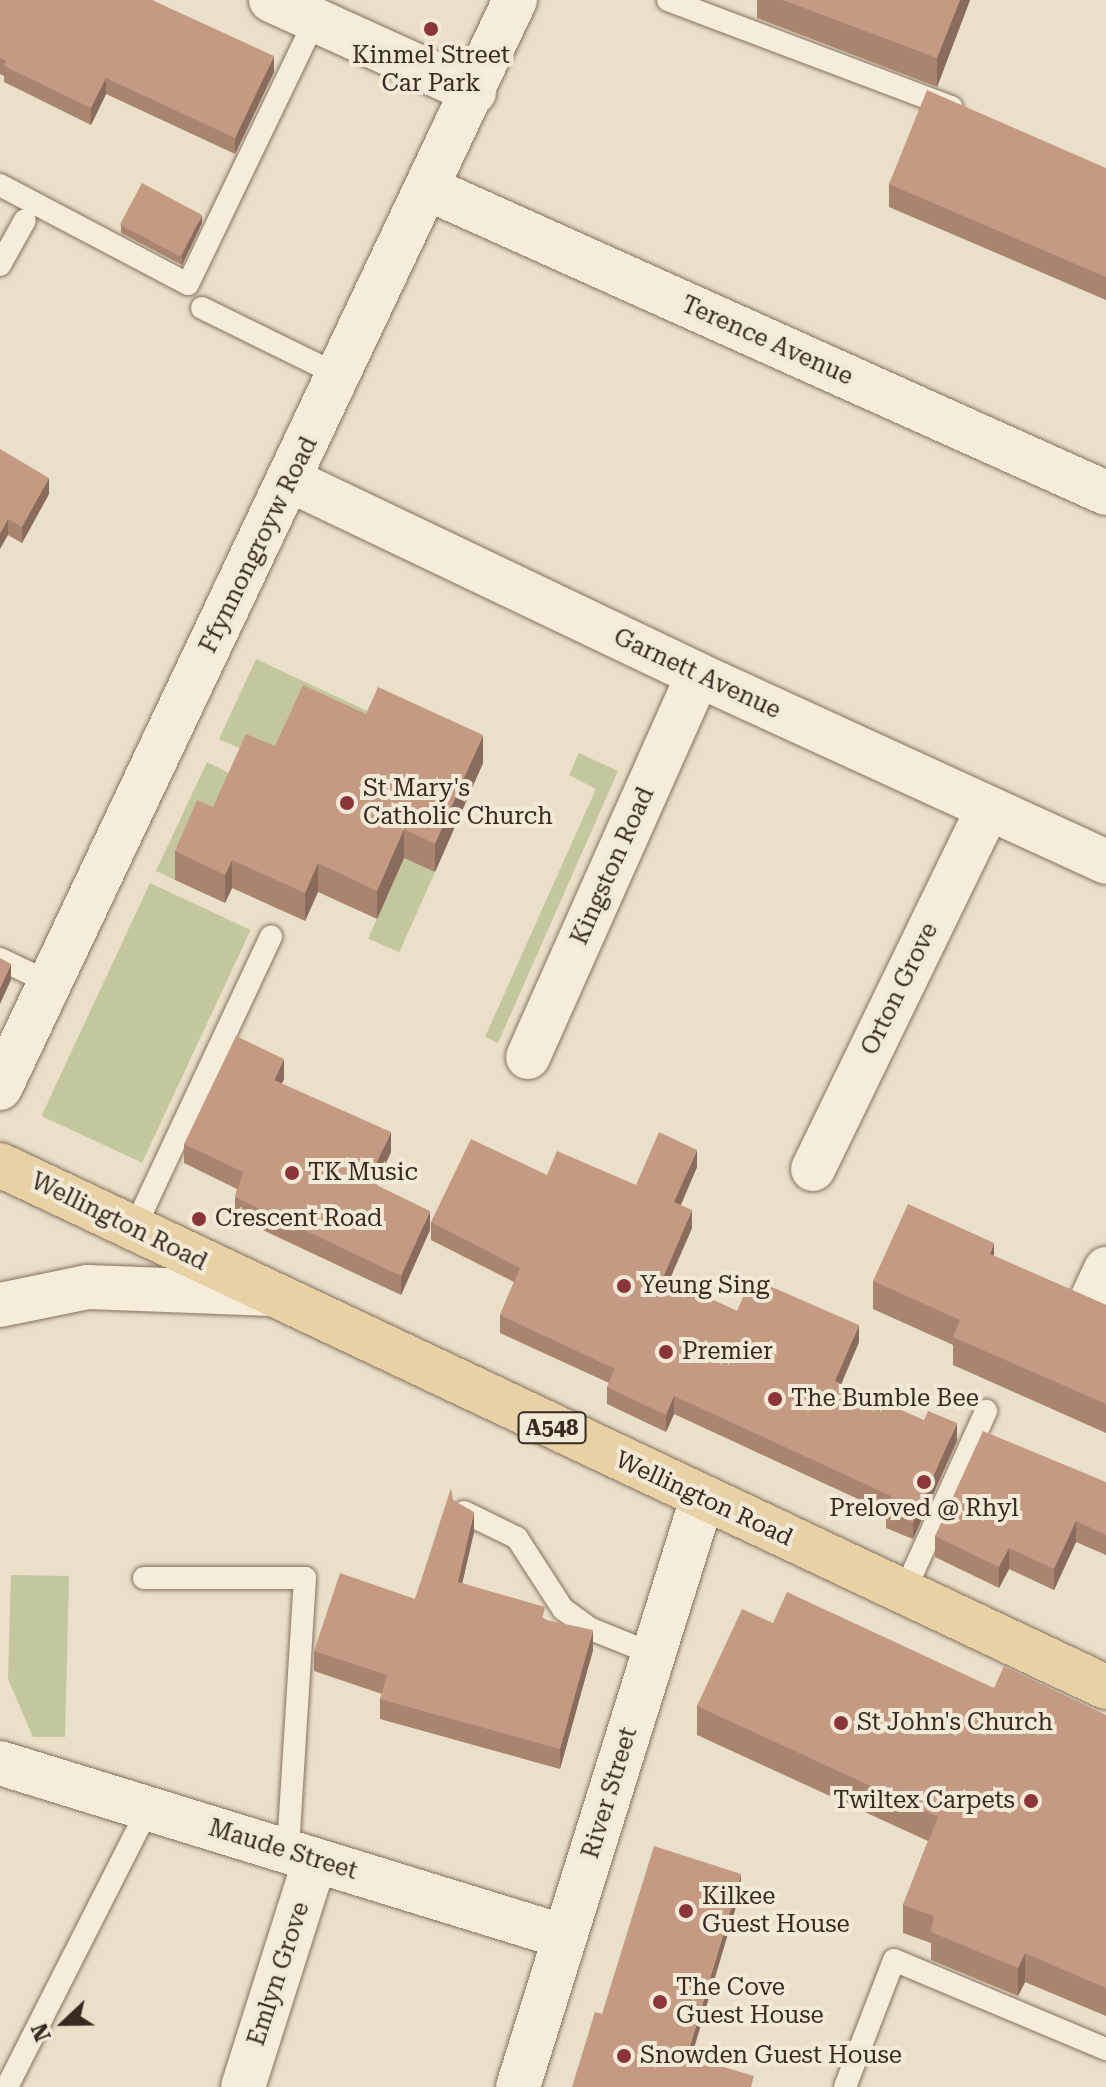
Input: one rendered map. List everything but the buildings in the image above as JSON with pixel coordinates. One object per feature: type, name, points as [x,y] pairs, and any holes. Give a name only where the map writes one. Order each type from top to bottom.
[{"type":"main road","name":"Wellington Road","points":[[0,1165],[702,1499],[1106,1687]]},
{"type":"street","points":[[271,0],[474,92]]},
{"type":"street","name":"Ffynnongroyw Road","points":[[0,1088],[429,189],[515,0]]},
{"type":"street","name":"Terence Avenue","points":[[429,189],[1106,493]]},
{"type":"street","name":"Garnett Avenue","points":[[290,480],[698,675],[1106,862]]},
{"type":"street","name":"Kingston Road","points":[[528,1057],[698,675]]},
{"type":"street","name":"Orton Grove","points":[[813,1169],[988,808]]},
{"type":"street","points":[[0,1305],[88,1287],[271,1294]]},
{"type":"street","name":"River Street","points":[[518,2087],[702,1499]]},
{"type":"street","name":"Maude Street","points":[[0,1763],[565,1937]]},
{"type":"street","name":"Emlyn Grove","points":[[243,2087],[302,1856]]},
{"type":"lane","points":[[668,0],[973,115]]},
{"type":"lane","points":[[0,185],[188,284],[315,20]]},
{"type":"lane","points":[[0,265],[25,220]]},
{"type":"lane","points":[[202,308],[340,376]]},
{"type":"lane","points":[[134,1229],[271,937]]},
{"type":"lane","points":[[0,959],[50,983]]},
{"type":"lane","points":[[904,1592],[986,1411]]},
{"type":"lane","points":[[464,1512],[517,1538],[563,1609],[591,1629],[653,1654]]},
{"type":"lane","points":[[144,1578],[305,1578],[302,1856]]},
{"type":"lane","points":[[7,2087],[148,1809]]},
{"type":"lane","points":[[845,2087],[894,1960],[1106,2049]]},
{"type":"green space","points":[[256,659],[378,716],[279,766],[219,739]]},
{"type":"green space","points":[[579,753],[618,771],[498,1043],[485,1037],[596,789],[569,775]]},
{"type":"green space","points":[[207,762],[239,778],[197,829],[175,880],[156,871]]},
{"type":"green space","points":[[404,858],[435,872],[399,952],[368,938]]},
{"type":"green space","points":[[150,883],[251,930],[142,1163],[41,1116]]},
{"type":"green space","points":[[11,1575],[69,1576],[65,1737],[33,1737],[8,1679]]},
{"type":"place","name":"Kinmel Street Car Park","points":[[431,29]]},
{"type":"place","name":"St Mary's Catholic Church","points":[[347,803]]},
{"type":"place","name":"TK Music","points":[[292,1173]]},
{"type":"place","name":"Crescent Road","points":[[199,1219]]},
{"type":"place","name":"Yeung Sing","points":[[624,1286]]},
{"type":"place","name":"Premier","points":[[666,1352]]},
{"type":"place","name":"The Bumble Bee","points":[[775,1399]]},
{"type":"place","name":"Preloved @ Rhyl","points":[[924,1482]]},
{"type":"place","name":"St John's Church","points":[[841,1723]]},
{"type":"place","name":"Twiltex Carpets","points":[[1031,1801]]},
{"type":"place","name":"Kilkee Guest House","points":[[686,1911]]},
{"type":"place","name":"The Cove Guest House","points":[[660,2002]]},
{"type":"place","name":"Snowden Guest House","points":[[624,2056]]}]
